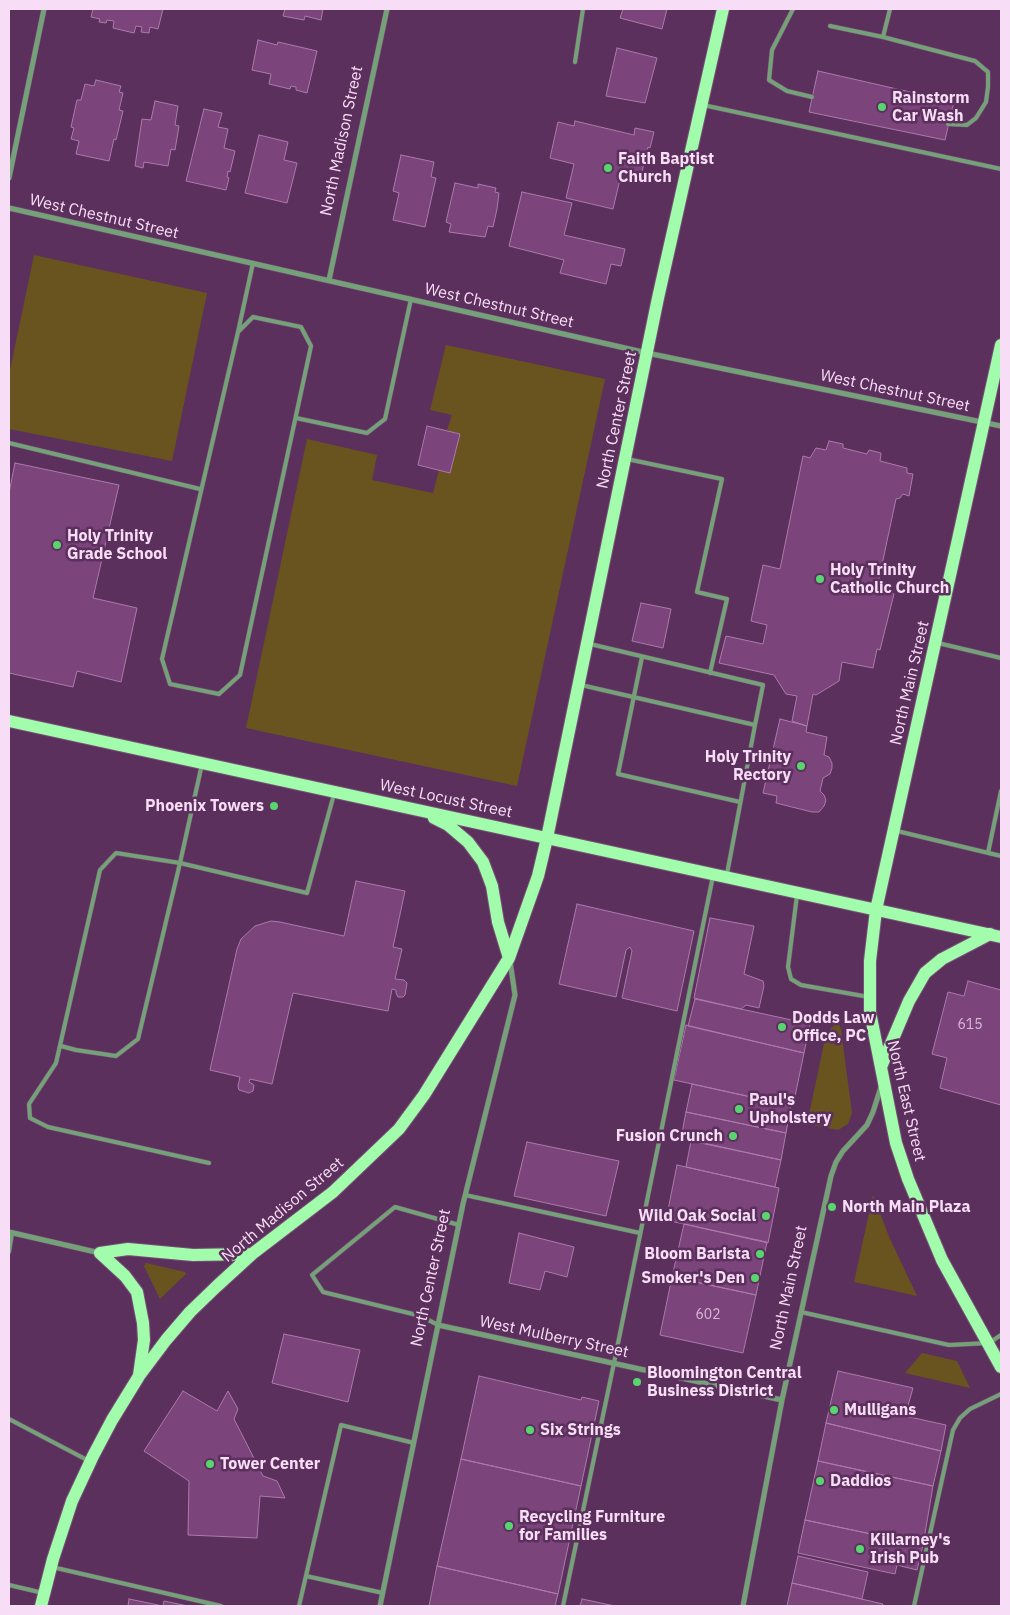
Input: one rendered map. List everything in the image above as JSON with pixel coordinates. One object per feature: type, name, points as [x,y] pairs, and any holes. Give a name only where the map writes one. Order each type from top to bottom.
[{"type":"main road","name":"North Center Street","points":[[547,838],[647,353],[723,9]]},
{"type":"main road","name":"North Main Street","points":[[876,910],[1001,346]]},
{"type":"main road","name":"West Locust Street","points":[[9,721],[996,936]]},
{"type":"main road","points":[[421,811],[448,825],[468,842],[483,862],[492,886],[498,922],[509,958]]},
{"type":"main road","name":"North Madison Street","points":[[43,1600],[51,1567],[72,1501],[112,1420],[139,1376],[190,1312],[252,1254],[333,1192],[398,1129],[424,1095],[509,958],[538,876],[547,838]]},
{"type":"main road","name":"North East Street","points":[[876,910],[870,961],[870,1012],[896,1143],[908,1180],[942,1260],[1001,1367]]},
{"type":"main road","points":[[881,1067],[908,1001],[925,973],[942,959],[996,936]]},
{"type":"main road","points":[[100,1253],[128,1249],[193,1255],[252,1254]]},
{"type":"main road","points":[[100,1253],[125,1276],[137,1292],[144,1323],[144,1340],[139,1376]]},
{"type":"street","points":[[9,178],[44,9]]},
{"type":"street","name":"North Madison Street","points":[[329,280],[387,9]]},
{"type":"street","name":"West Chestnut Street","points":[[9,208],[647,353],[1001,426]]},
{"type":"street","name":"North Center Street","points":[[380,1606],[458,1225],[515,995],[509,958]]},
{"type":"street","name":"North Main Street","points":[[743,1606],[782,1400],[831,1176],[836,1162],[843,1151],[866,1125],[873,1112],[884,1080]]},
{"type":"street","points":[[11,1233],[100,1253]]},
{"type":"street","name":"West Mulberry Street","points":[[438,1325],[782,1400]]},
{"type":"lane","points":[[575,62],[583,9]]},
{"type":"lane","points":[[793,9],[772,50],[769,80],[787,91],[812,97]]},
{"type":"lane","points":[[883,37],[890,9]]},
{"type":"lane","points":[[830,26],[975,60],[988,72],[986,102],[976,118],[967,125],[948,124]]},
{"type":"lane","points":[[701,104],[1001,169]]},
{"type":"lane","points":[[238,332],[253,317],[301,327],[311,346],[240,675],[219,694],[170,684],[162,659],[253,263]]},
{"type":"lane","points":[[296,418],[367,433],[385,419],[411,299]]},
{"type":"lane","points":[[9,443],[200,489]]},
{"type":"lane","points":[[625,459],[722,479],[697,592],[727,599],[710,673]]},
{"type":"lane","points":[[936,643],[1001,658]]},
{"type":"lane","points":[[587,644],[763,685],[726,877]]},
{"type":"lane","points":[[642,657],[618,774],[740,802]]},
{"type":"lane","points":[[579,685],[755,725]]},
{"type":"lane","points":[[61,1046],[116,1056],[138,1038],[203,763]]},
{"type":"lane","points":[[988,853],[1001,791]]},
{"type":"lane","points":[[209,1164],[48,1127],[30,1118],[29,1104],[56,1063],[61,1046],[100,870],[116,853],[180,863],[307,893],[335,792]]},
{"type":"lane","points":[[894,830],[1001,856]]},
{"type":"lane","points":[[563,1606],[713,874]]},
{"type":"lane","points":[[798,892],[788,967],[791,979],[801,985],[870,998]]},
{"type":"lane","points":[[465,1195],[640,1234]]},
{"type":"lane","points":[[438,1325],[421,1316],[323,1292],[312,1275],[395,1207],[458,1225]]},
{"type":"lane","points":[[9,1252],[11,1233]]},
{"type":"lane","points":[[801,1312],[949,1345],[989,1343],[1001,1335]]},
{"type":"lane","points":[[914,1606],[953,1430],[960,1418],[970,1409],[1001,1394]]},
{"type":"lane","points":[[9,1419],[90,1462]]},
{"type":"lane","points":[[299,1606],[341,1425],[414,1443]]},
{"type":"lane","points":[[51,1567],[221,1606]]},
{"type":"lane","points":[[306,1576],[383,1593]]},
{"type":"lane","points":[[9,1585],[43,1600]]},
{"type":"shaded area","points":[[34,255],[207,293],[172,461],[9,429],[9,375]]},
{"type":"shaded area","points":[[446,345],[605,379],[517,786],[246,728],[307,439],[377,455],[372,480],[433,493],[439,470],[450,473],[459,434],[447,430],[452,415],[430,410]]},
{"type":"shaded area","points":[[835,1024],[839,1024],[841,1030],[852,1113],[848,1124],[838,1130],[807,1124],[826,1034]]},
{"type":"shaded area","points":[[873,1195],[890,1239],[917,1296],[854,1282]]},
{"type":"shaded area","points":[[146,1263],[185,1272],[186,1274],[160,1299],[144,1266]]},
{"type":"shaded area","points":[[922,1353],[957,1361],[970,1388],[905,1373]]},
{"type":"building","points":[[93,9],[163,9],[158,29],[150,27],[149,33],[141,32],[142,27],[136,26],[134,33],[113,28],[114,21],[99,22],[100,19],[91,17]]},
{"type":"building","points":[[285,9],[323,9],[321,20],[305,16],[304,20],[283,16]]},
{"type":"building","points":[[623,9],[667,9],[662,29],[620,18]]},
{"type":"building","points":[[258,40],[277,45],[278,42],[317,51],[307,93],[296,90],[296,87],[291,86],[290,89],[269,84],[271,74],[252,70]]},
{"type":"building","points":[[617,48],[657,58],[645,103],[606,96]]},
{"type":"building","name":"Rainstorm Car Wash","points":[[818,71],[954,102],[945,140],[809,112]]},
{"type":"building","points":[[96,80],[121,86],[119,92],[123,93],[119,110],[123,111],[109,161],[76,154],[79,141],[71,139],[74,128],[71,127],[77,100],[81,100],[85,84],[94,86]]},
{"type":"building","points":[[155,101],[178,106],[175,125],[179,126],[175,150],[171,149],[168,166],[144,162],[143,168],[135,166],[142,119],[151,120]]},
{"type":"building","points":[[204,109],[222,113],[218,127],[228,129],[224,148],[235,151],[230,172],[228,171],[227,177],[229,178],[226,190],[186,181]]},
{"type":"building","name":"Faith Baptist Church","points":[[575,121],[634,135],[635,128],[654,132],[650,148],[648,147],[642,179],[621,175],[613,209],[566,198],[574,164],[550,158],[558,122],[574,126]]},
{"type":"building","points":[[259,135],[288,142],[284,160],[297,163],[287,203],[245,193]]},
{"type":"building","points":[[401,155],[434,162],[431,177],[436,178],[425,227],[393,220],[399,193],[393,191]]},
{"type":"building","points":[[455,183],[478,188],[478,184],[496,188],[495,192],[499,193],[493,227],[488,226],[485,237],[449,232],[451,224],[446,222]]},
{"type":"building","points":[[522,192],[572,203],[564,235],[625,249],[621,266],[611,264],[606,284],[560,273],[564,260],[509,246]]},
{"type":"building","points":[[427,426],[460,434],[450,473],[418,465]]},
{"type":"building","name":"Holy Trinity Catholic Church","points":[[829,441],[843,444],[843,448],[867,454],[869,450],[881,453],[880,461],[907,468],[907,473],[913,474],[909,496],[903,494],[900,498],[896,499],[877,588],[894,594],[880,650],[877,649],[873,668],[842,662],[839,681],[816,695],[813,694],[807,726],[792,721],[797,696],[786,694],[774,675],[719,663],[726,636],[763,644],[767,625],[751,621],[763,565],[780,569],[803,456],[810,458],[816,448],[826,450]]},
{"type":"building","name":"Holy Trinity Grade School","points":[[15,463],[119,485],[93,598],[137,608],[121,682],[77,671],[73,687],[9,673],[9,493]]},
{"type":"building","points":[[641,603],[671,609],[663,648],[632,641]]},
{"type":"building","name":"Holy Trinity Rectory","points":[[780,719],[807,726],[806,732],[827,737],[824,755],[829,757],[832,768],[830,774],[823,778],[820,791],[826,800],[819,812],[776,803],[777,796],[763,793]]},
{"type":"building","points":[[356,881],[405,891],[393,947],[402,949],[395,979],[404,980],[407,983],[405,995],[398,997],[396,990],[392,989],[388,1011],[293,993],[272,1084],[250,1079],[249,1082],[254,1085],[253,1091],[249,1093],[239,1090],[240,1077],[210,1070],[237,949],[241,939],[255,926],[271,921],[344,936]]},
{"type":"building","points":[[577,904],[694,931],[677,1011],[622,998],[632,951],[630,947],[626,950],[616,997],[559,984]]},
{"type":"building","points":[[710,918],[754,926],[744,974],[763,981],[764,986],[759,1008],[746,1005],[741,1009],[694,998]]},
{"type":"building","points":[[968,981],[1001,990],[1001,1105],[940,1088],[947,1058],[932,1054],[948,992],[964,996]]},
{"type":"building","points":[[695,999],[810,1024],[804,1053],[688,1026]]},
{"type":"building","points":[[686,1025],[804,1053],[793,1106],[674,1080]]},
{"type":"building","name":"Paul's Upholstery","points":[[692,1084],[791,1106],[786,1133],[686,1112]]},
{"type":"building","name":"Fusion Crunch","points":[[686,1112],[786,1133],[781,1160],[681,1138]]},
{"type":"building","points":[[691,1141],[781,1160],[775,1187],[686,1167]]},
{"type":"building","points":[[527,1142],[619,1161],[606,1216],[514,1196]]},
{"type":"building","points":[[677,1165],[779,1188],[768,1243],[666,1220]]},
{"type":"building","points":[[684,1224],[767,1242],[756,1295],[672,1277]]},
{"type":"building","points":[[519,1233],[574,1247],[567,1277],[545,1271],[540,1290],[509,1283]]},
{"type":"building","points":[[672,1277],[756,1295],[743,1353],[660,1335]]},
{"type":"building","points":[[284,1334],[360,1350],[348,1402],[272,1383]]},
{"type":"building","points":[[838,1371],[913,1388],[905,1416],[946,1425],[941,1451],[826,1423]]},
{"type":"building","name":"Six Strings","points":[[479,1376],[581,1400],[582,1397],[599,1401],[581,1486],[461,1459]]},
{"type":"building","name":"Tower Center","points":[[183,1391],[217,1411],[228,1391],[238,1409],[234,1419],[263,1476],[277,1481],[285,1498],[260,1496],[257,1538],[188,1535],[189,1481],[144,1451]]},
{"type":"building","points":[[826,1423],[941,1451],[933,1486],[818,1461]]},
{"type":"building","name":"Recycling Furniture for Families","points":[[461,1459],[581,1486],[558,1594],[437,1566]]},
{"type":"building","points":[[818,1461],[933,1486],[923,1545],[805,1520]]},
{"type":"building","name":"Killarney's Irish Pub","points":[[805,1520],[923,1545],[917,1570],[897,1565],[895,1574],[798,1553]]},
{"type":"building","points":[[798,1556],[868,1572],[862,1599],[792,1583]]},
{"type":"building","points":[[437,1566],[558,1594],[555,1606],[429,1606]]},
{"type":"building","points":[[792,1583],[883,1604],[882,1606],[787,1606]]},
{"type":"building","points":[[129,1599],[163,1606],[128,1606]]},
{"type":"building","points":[[582,1599],[615,1606],[580,1606]]},
{"type":"building","points":[[164,1601],[188,1606],[163,1606]]},
{"type":"place","name":"Rainstorm Car Wash","points":[[882,107]]},
{"type":"place","name":"Faith Baptist Church","points":[[608,168]]},
{"type":"place","name":"Holy Trinity Grade School","points":[[57,545]]},
{"type":"place","name":"Holy Trinity Catholic Church","points":[[820,579]]},
{"type":"place","name":"Holy Trinity Rectory","points":[[801,766]]},
{"type":"place","name":"Phoenix Towers","points":[[274,806]]},
{"type":"place","name":"Dodds Law Office, PC","points":[[782,1027]]},
{"type":"place","name":"Paul's Upholstery","points":[[739,1109]]},
{"type":"place","name":"Fusion Crunch","points":[[733,1136]]},
{"type":"place","name":"North Main Plaza","points":[[832,1207]]},
{"type":"place","name":"Wild Oak Social","points":[[766,1216]]},
{"type":"place","name":"Bloom Barista","points":[[760,1254]]},
{"type":"place","name":"Smoker's Den","points":[[755,1278]]},
{"type":"place","name":"Bloomington Central Business District","points":[[637,1382]]},
{"type":"place","name":"Mulligans","points":[[834,1410]]},
{"type":"place","name":"Six Strings","points":[[530,1430]]},
{"type":"place","name":"Tower Center","points":[[210,1464]]},
{"type":"place","name":"Daddios","points":[[820,1481]]},
{"type":"place","name":"Recycling Furniture for Families","points":[[509,1526]]},
{"type":"place","name":"Killarney's Irish Pub","points":[[860,1549]]}]
